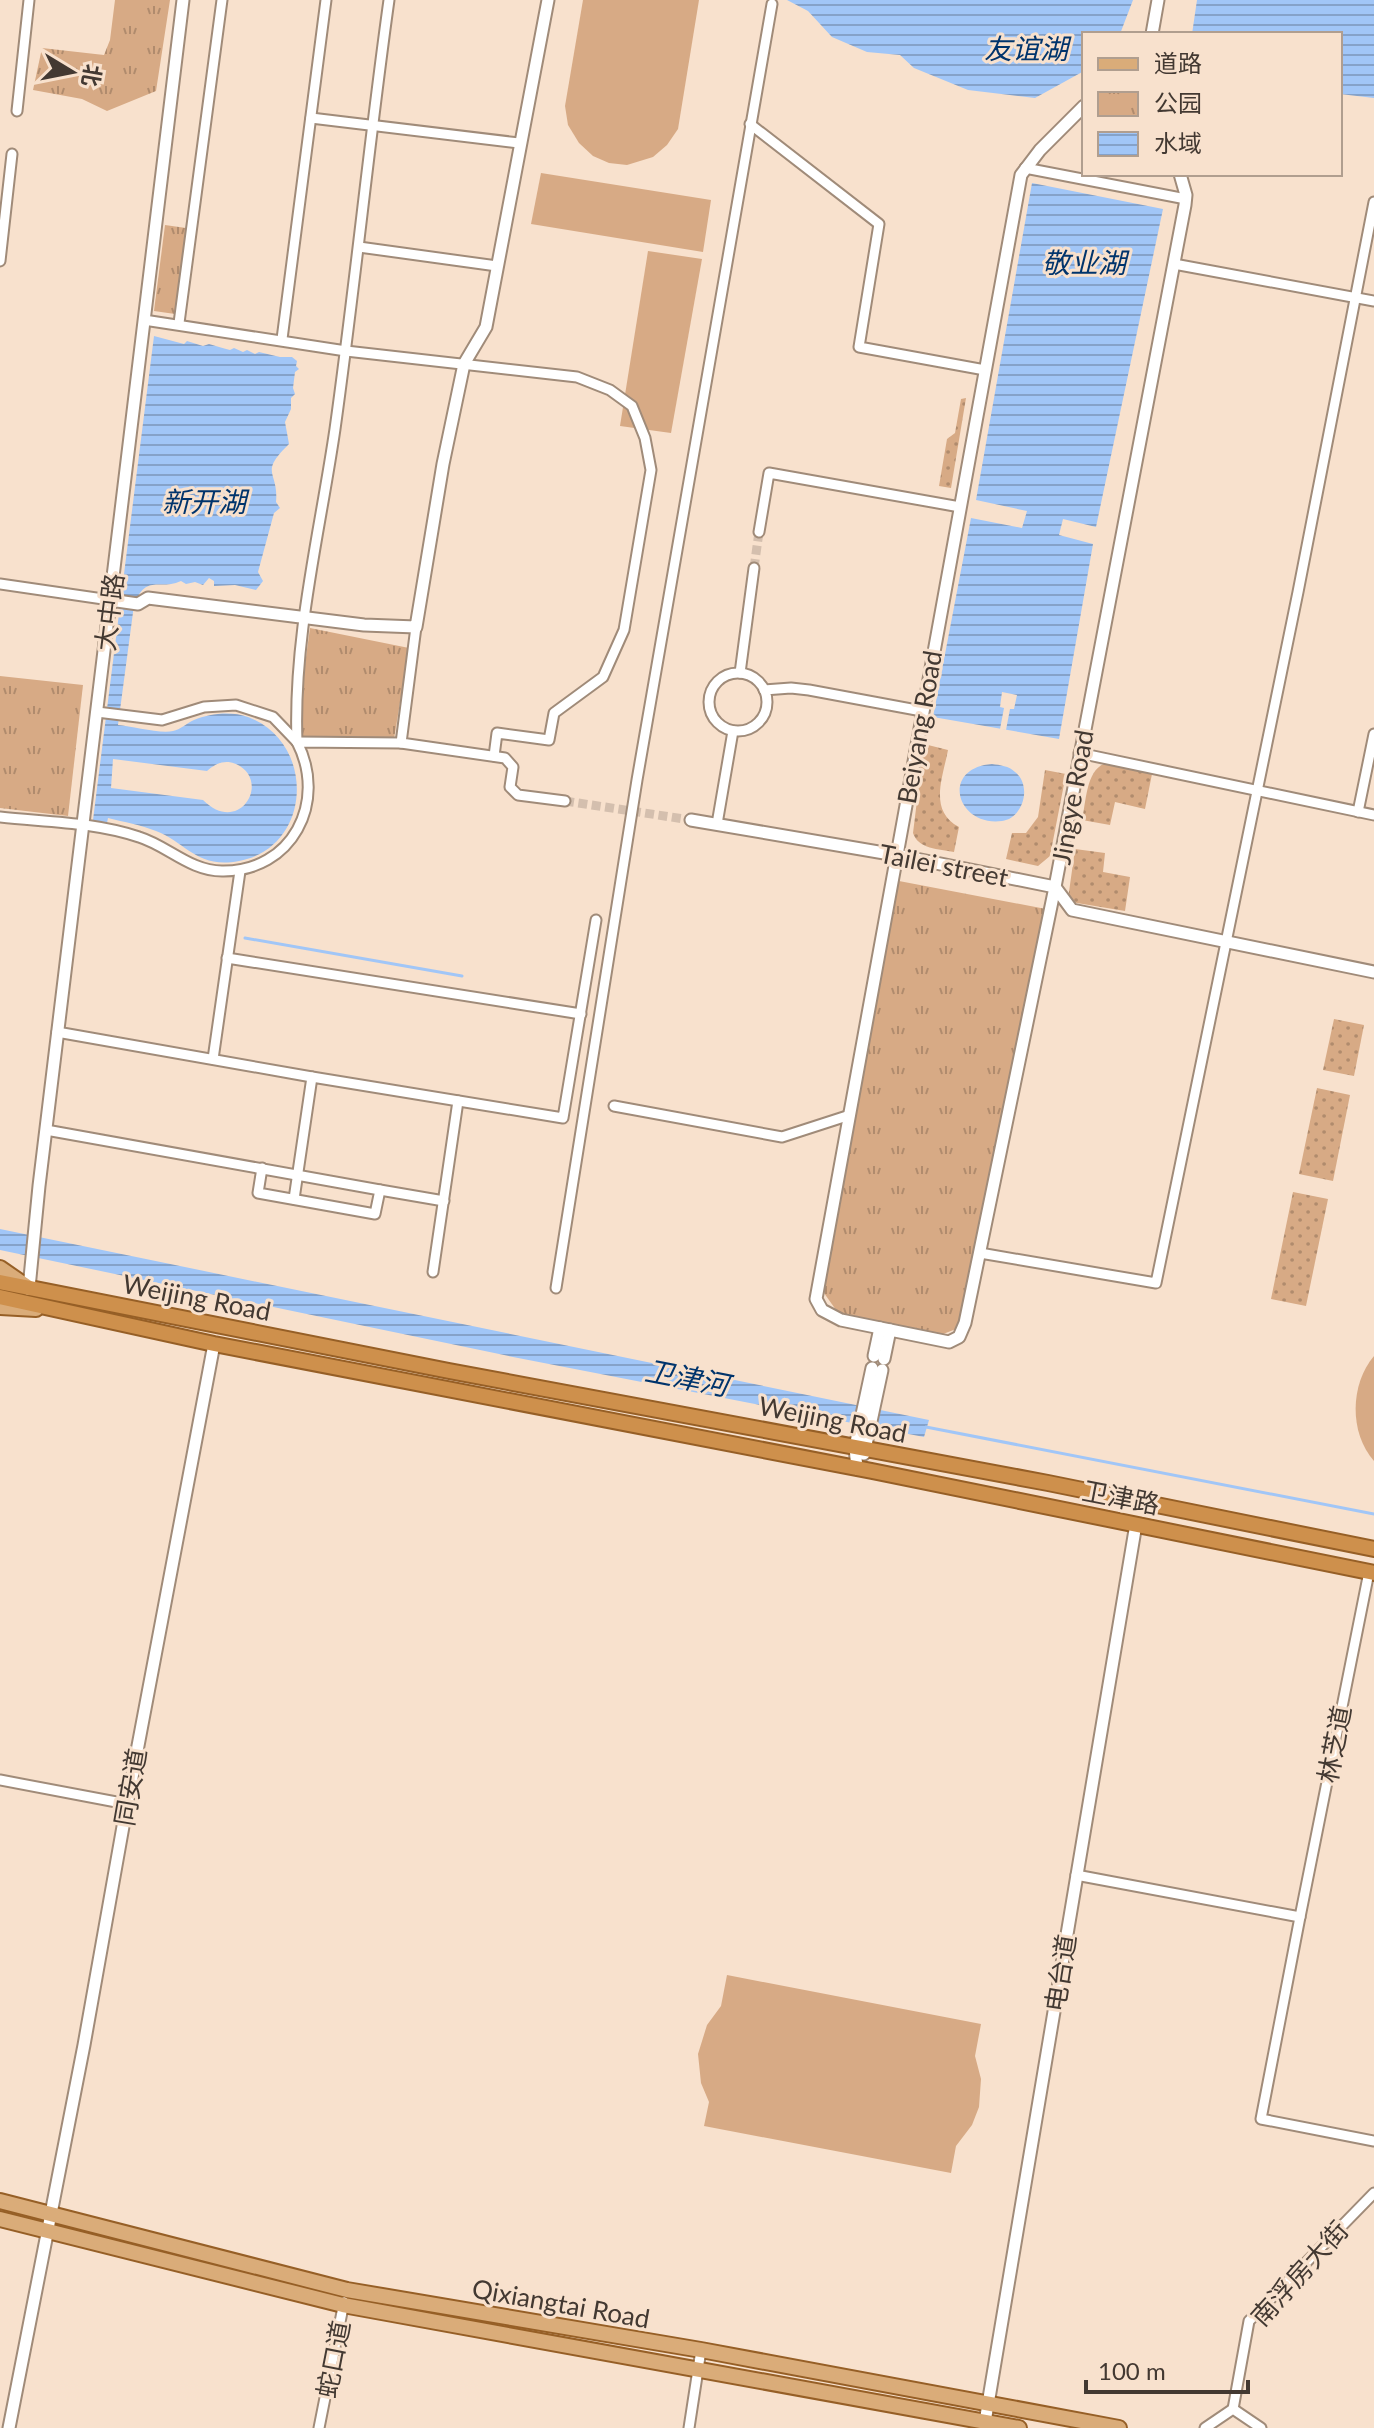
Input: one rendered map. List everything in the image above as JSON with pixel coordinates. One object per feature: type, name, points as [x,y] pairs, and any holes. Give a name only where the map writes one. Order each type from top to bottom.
[{"type":"highway","name":"Weijing Road","points":[[0,1282],[1374,1549]]},
{"type":"highway","name":"Weijing Road","points":[[0,1297],[214,1344],[857,1469]]},
{"type":"highway","name":"卫津路","points":[[857,1469],[1371,1572]]},
{"type":"main road","points":[[0,1268],[29,1288]]},
{"type":"main road","points":[[0,1307],[62,1311]]},
{"type":"main road","name":"Qixiangtai Road","points":[[0,2201],[347,2290],[701,2350],[1119,2428]]},
{"type":"main road","name":"Qixiangtai Road","points":[[0,2219],[343,2305],[1019,2428]]},
{"type":"street","points":[[17,111],[29,0]]},
{"type":"street","name":"大中路","points":[[29,1288],[57,1032],[114,601],[183,0]]},
{"type":"street","points":[[179,323],[222,0]]},
{"type":"street","points":[[282,339],[326,0]]},
{"type":"street","points":[[297,742],[295,700],[304,618],[346,351],[389,0]]},
{"type":"street","points":[[401,743],[416,627],[443,464],[464,364],[486,327],[548,0]]},
{"type":"street","points":[[1152,32],[1158,0]]},
{"type":"street","points":[[556,1288],[637,780],[772,4]]},
{"type":"street","name":"Beiyang Road","points":[[885,1329],[827,1314],[816,1299],[1021,175],[1082,108]]},
{"type":"street","points":[[311,118],[519,143]]},
{"type":"street","points":[[750,124],[879,224],[859,347],[985,370]]},
{"type":"street","points":[[0,261],[12,154]]},
{"type":"street","points":[[1025,168],[1186,199]]},
{"type":"street","name":"Jingye Road","points":[[885,1329],[949,1342],[959,1337],[965,1323],[1055,887],[1174,264],[1186,199],[1180,176]]},
{"type":"street","points":[[980,1253],[1156,1283],[1374,202]]},
{"type":"street","points":[[359,247],[497,266]]},
{"type":"street","points":[[1174,264],[1374,301]]},
{"type":"street","points":[[144,320],[346,351],[577,377],[610,390],[632,406],[645,438],[651,470],[624,630],[603,677],[554,713],[549,740],[497,733],[494,756]]},
{"type":"street","points":[[759,532],[769,473],[960,507]]},
{"type":"street","points":[[740,673],[754,568]]},
{"type":"street","points":[[0,584],[138,604],[148,598],[364,625],[416,627]]},
{"type":"street","points":[[740,673],[750,675],[764,690],[766,707],[759,722],[744,731],[733,731],[713,717],[708,700],[722,677],[740,673]]},
{"type":"street","points":[[764,690],[809,690],[922,711]]},
{"type":"street","points":[[0,817],[83,826],[137,836],[197,867],[219,871],[240,871],[259,866],[291,839],[301,823],[308,801],[308,765],[297,742],[273,717],[236,705],[204,707],[170,719],[100,713]]},
{"type":"street","points":[[717,824],[733,731]]},
{"type":"street","points":[[1358,812],[1374,734]]},
{"type":"street","points":[[297,742],[401,743],[494,756],[508,760],[513,767],[510,787],[518,795],[565,801]]},
{"type":"street","points":[[1079,753],[1374,815]]},
{"type":"street","name":"Tailei street","points":[[691,820],[896,855],[1055,887]]},
{"type":"street","points":[[213,1059],[240,871]]},
{"type":"street","points":[[1055,887],[1072,910],[1374,972]]},
{"type":"street","points":[[57,1032],[563,1118],[596,920]]},
{"type":"street","points":[[227,958],[581,1014]]},
{"type":"street","points":[[294,1199],[312,1077]]},
{"type":"street","points":[[433,1272],[458,1101]]},
{"type":"street","points":[[614,1106],[782,1137],[850,1115]]},
{"type":"street","points":[[46,1130],[444,1201]]},
{"type":"street","points":[[262,1168],[258,1193],[375,1214],[380,1190]]},
{"type":"street","points":[[857,1469],[885,1329]]},
{"type":"street","name":"同安道","points":[[9,2428],[87,2030],[214,1344]]},
{"type":"street","name":"电台道","points":[[985,2422],[1136,1524]]},
{"type":"street","name":"林芝道","points":[[1371,1572],[1261,2119],[1374,2141]]},
{"type":"street","points":[[0,1780],[127,1804]]},
{"type":"street","points":[[1076,1875],[1300,1917]]},
{"type":"street","name":"南浮房大街","points":[[1233,2409],[1249,2321],[1374,2193]]},
{"type":"street","name":"蛇口道","points":[[319,2428],[347,2290]]},
{"type":"street","points":[[689,2428],[701,2350]]},
{"type":"street","points":[[1205,2428],[1233,2409],[1261,2428]]},
{"type":"green space","points":[[115,0],[170,0],[156,91],[107,111],[82,99],[33,90],[42,48],[104,55],[110,40]]},
{"type":"green space","points":[[583,0],[699,0],[678,129],[667,145],[653,157],[627,165],[609,163],[593,156],[579,143],[568,125],[565,106]]},
{"type":"green space","points":[[541,173],[711,200],[703,252],[531,224]]},
{"type":"green space","points":[[165,225],[186,228],[175,314],[154,311]]},
{"type":"green space","points":[[648,251],[702,259],[671,433],[620,426]]},
{"type":"green space","points":[[966,398],[951,488],[939,486],[947,439],[955,433],[961,399]]},
{"type":"green space","points":[[310,628],[409,648],[394,739],[301,738],[300,701]]},
{"type":"green space","points":[[0,676],[83,685],[68,816],[0,808]]},
{"type":"green space","points":[[924,744],[948,750],[940,793],[944,812],[959,827],[954,852],[924,845],[913,833]]},
{"type":"green space","points":[[1104,764],[1152,774],[1145,809],[1115,802],[1110,825],[1082,820],[1090,780]]},
{"type":"green space","points":[[1045,770],[1066,774],[1050,856],[1038,866],[1006,859],[1012,833],[1026,833],[1038,817]]},
{"type":"green space","points":[[1075,849],[1105,853],[1103,872],[1130,877],[1125,911],[1068,899]]},
{"type":"green space","points":[[899,881],[1046,909],[962,1320],[956,1329],[938,1336],[845,1316],[836,1310],[824,1293]]},
{"type":"green space","points":[[1334,1019],[1364,1025],[1354,1076],[1323,1070]]},
{"type":"green space","points":[[1317,1088],[1350,1095],[1333,1181],[1299,1174]]},
{"type":"green space","points":[[1293,1192],[1328,1199],[1306,1306],[1271,1299]]},
{"type":"green space","points":[[1374,1356],[1374,1461],[1360,1437],[1356,1408],[1360,1380]]},
{"type":"green space","points":[[727,1975],[981,2024],[975,2056],[981,2079],[979,2107],[972,2125],[956,2146],[951,2173],[704,2126],[709,2102],[701,2083],[698,2054],[707,2025],[721,2006]]},
{"type":"water","name":"友谊湖","points":[[787,0],[1133,0],[1121,32],[1082,32],[1082,72],[1035,98],[968,90],[914,68],[900,55],[867,52],[832,37],[808,11]]},
{"type":"water","points":[[1197,0],[1374,0],[1374,98],[1342,94],[1342,32],[1192,32]]},
{"type":"water","name":"敬业湖","points":[[1032,183],[1163,209],[1096,527],[1063,519],[1059,535],[1093,544],[1059,739],[933,717],[971,518],[1022,528],[1027,511],[976,500]]},
{"type":"water","name":"新开湖","points":[[154,336],[184,344],[187,341],[243,352],[247,350],[255,354],[292,357],[299,369],[295,372],[295,394],[291,398],[291,409],[285,422],[289,444],[272,467],[276,502],[280,508],[274,513],[258,572],[263,581],[256,590],[235,585],[214,586],[214,581],[209,578],[203,585],[181,581],[143,589],[134,605],[118,725],[167,732],[214,714],[248,717],[270,730],[286,748],[295,770],[297,793],[292,816],[281,836],[263,852],[239,861],[225,862],[202,858],[150,829],[108,818],[107,823],[93,820]],"holes":[[[113,759],[207,771],[224,762],[236,764],[246,772],[251,782],[247,802],[229,812],[217,810],[203,800],[111,788]]]},
{"type":"water","points":[[992,764],[1013,770],[1023,785],[1020,808],[1010,819],[1002,821],[974,815],[965,807],[960,796],[960,785],[965,775]]},
{"type":"water","points":[[0,1229],[929,1420],[924,1437],[513,1357],[0,1250]]},
{"type":"pier","points":[[1002,692],[1017,695],[1014,709],[1010,709],[1006,730],[1000,729],[1004,708],[1000,707]]},
{"type":"waterway","points":[[245,938],[462,976]]},
{"type":"waterway","name":"卫津河","points":[[926,1427],[1374,1514]]},
{"type":"tunnel","points":[[754,568],[759,532]]},
{"type":"tunnel","points":[[565,801],[691,820]]}]
